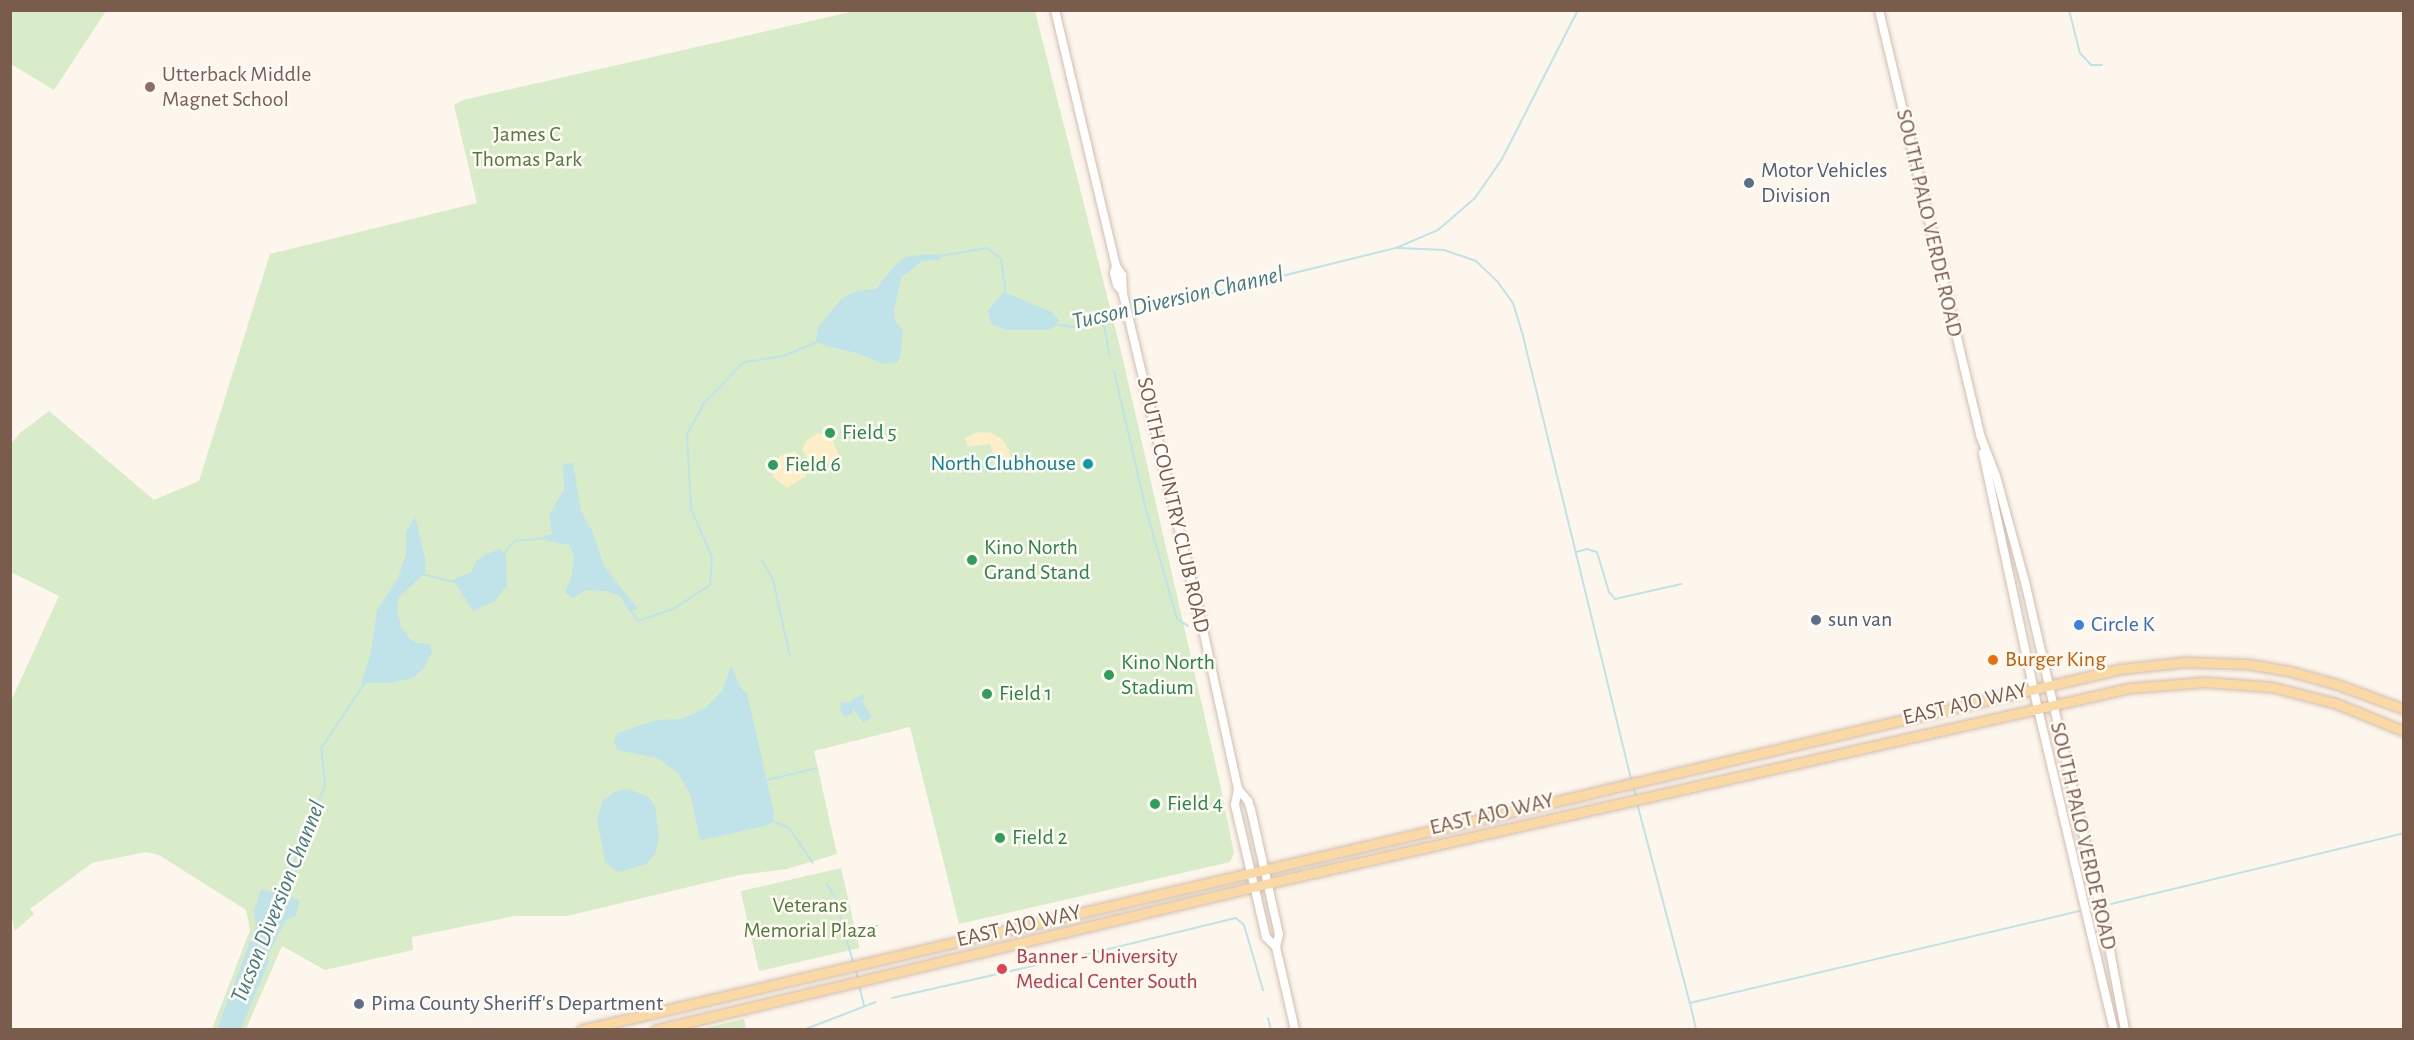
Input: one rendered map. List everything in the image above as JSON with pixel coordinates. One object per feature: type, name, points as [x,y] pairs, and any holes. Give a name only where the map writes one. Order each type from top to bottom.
[{"type":"main road","name":"SOUTH PALO VERDE ROAD","points":[[1879,10],[1980,435],[1987,477],[2038,708],[2114,1029]]},
{"type":"main road","name":"SOUTH PALO VERDE ROAD","points":[[1980,435],[1996,476],[2048,685],[2110,951],[2125,1029]]},
{"type":"main road","name":"EAST AJO WAY","points":[[581,1029],[2034,688],[2156,664],[2237,664],[2312,677],[2403,709]]},
{"type":"main road","name":"EAST AJO WAY","points":[[655,1029],[1268,884],[2038,708],[2153,685],[2230,682],[2272,687],[2314,697],[2403,731]]},
{"type":"main road","points":[[1432,828],[1436,846]]},
{"type":"street","name":"SOUTH COUNTRY CLUB ROAD","points":[[1056,10],[1116,266],[1116,280],[1123,293],[1202,625],[1238,789],[1235,805],[1266,937],[1276,947]]},
{"type":"street","name":"SOUTH COUNTRY CLUB ROAD","points":[[1238,789],[1248,801],[1268,884],[1279,934],[1276,947],[1295,1029]]},
{"type":"green space","points":[[10,11],[106,11],[54,90],[11,64]]},
{"type":"green space","name":"James C Thomas Park","points":[[855,11],[1035,11],[1121,351],[1220,784],[1234,853],[1230,862],[959,924],[910,727],[814,751],[837,854],[787,869],[739,875],[567,916],[515,916],[412,937],[413,950],[325,970],[282,946],[246,1029],[212,1029],[250,930],[246,910],[159,855],[146,852],[92,863],[30,909],[34,914],[15,931],[10,909],[11,701],[59,596],[11,572],[11,444],[20,433],[49,411],[154,500],[199,481],[270,254],[477,203],[454,105],[463,100]]},
{"type":"green space","name":"Veterans Memorial Plaza","points":[[841,868],[859,948],[759,971],[741,891]]},
{"type":"green space","points":[[744,1019],[746,1029],[701,1029],[735,1021]]},
{"type":"sand","points":[[979,432],[992,433],[1002,439],[1009,450],[1012,466],[997,469],[990,444],[968,447],[965,438]]},
{"type":"sand","points":[[818,433],[832,439],[839,456],[818,469],[813,467],[802,450],[807,440]]},
{"type":"sand","points":[[795,451],[807,470],[806,476],[787,488],[773,477],[772,469],[780,456]]},
{"type":"water","points":[[925,254],[941,255],[940,260],[922,261],[901,278],[894,311],[895,321],[903,331],[900,358],[897,362],[884,364],[857,353],[825,346],[816,341],[818,327],[842,298],[856,291],[876,289],[897,263],[906,257]]},
{"type":"water","points":[[1003,292],[1052,312],[1059,321],[1050,330],[1007,330],[991,324],[988,311]]},
{"type":"water","points":[[573,463],[581,512],[592,530],[604,566],[638,609],[629,611],[620,596],[605,591],[586,590],[573,598],[565,593],[572,575],[574,557],[572,551],[569,545],[547,541],[544,536],[552,534],[549,515],[564,489],[563,464]]},
{"type":"water","points":[[415,516],[426,561],[425,573],[399,597],[397,609],[401,627],[409,638],[416,643],[430,644],[432,652],[424,668],[413,678],[390,683],[361,683],[370,657],[377,610],[398,578],[406,554],[406,532]]},
{"type":"water","points":[[500,549],[506,555],[507,585],[495,601],[473,611],[453,580],[471,572],[476,561],[484,555]]},
{"type":"water","points":[[731,666],[741,688],[747,693],[774,813],[773,821],[769,825],[702,840],[699,838],[691,796],[678,773],[657,758],[617,750],[614,741],[618,733],[656,720],[682,719],[705,708],[722,691]]},
{"type":"water","points":[[862,694],[865,698],[862,701],[872,717],[863,723],[853,708],[852,714],[844,717],[840,710],[841,702],[848,703]]},
{"type":"water","points":[[628,789],[649,797],[655,806],[659,838],[655,853],[647,864],[618,872],[605,862],[597,818],[603,800],[615,792]]},
{"type":"water","name":"Tucson Diversion Channel","points":[[261,889],[300,900],[296,916],[286,920],[268,955],[269,961],[241,1029],[217,1029],[256,926],[254,911]]},
{"type":"waterway","name":"Tucson Diversion Channel","points":[[1131,313],[1396,248],[1438,230],[1475,198],[1502,159],[1578,10]]},
{"type":"waterway","points":[[2069,10],[2080,53],[2091,65],[2102,65]]},
{"type":"waterway","name":"Tucson Diversion Channel","points":[[940,256],[987,248],[1001,259],[1006,295]]},
{"type":"waterway","points":[[1398,248],[1444,250],[1476,261],[1497,281],[1513,303],[1631,780]]},
{"type":"waterway","name":"Tucson Diversion Channel","points":[[1054,324],[1073,327],[1125,314]]},
{"type":"waterway","points":[[1103,319],[1110,357]]},
{"type":"waterway","name":"Tucson Diversion Channel","points":[[630,609],[638,621],[675,608],[710,585],[712,557],[691,509],[687,435],[704,403],[744,362],[784,356],[820,341]]},
{"type":"waterway","points":[[1114,371],[1146,510],[1177,619],[1188,626]]},
{"type":"waterway","name":"Tucson Diversion Channel","points":[[503,555],[514,541],[548,538]]},
{"type":"waterway","points":[[1576,552],[1587,549],[1597,552],[1609,592],[1615,599],[1681,584]]},
{"type":"waterway","points":[[762,561],[773,579],[790,656]]},
{"type":"waterway","name":"Tucson Diversion Channel","points":[[422,574],[454,582]]},
{"type":"waterway","name":"Tucson Diversion Channel","points":[[280,898],[325,785],[321,748],[367,680]]},
{"type":"waterway","points":[[767,780],[817,768]]},
{"type":"waterway","points":[[1633,785],[1636,797]]},
{"type":"waterway","points":[[1637,803],[1690,1003],[2079,911]]},
{"type":"waterway","points":[[773,821],[789,828],[813,863]]},
{"type":"waterway","points":[[2111,904],[2404,833]]},
{"type":"waterway","points":[[827,884],[835,898],[853,962]]},
{"type":"waterway","points":[[1084,955],[1236,918],[1244,925],[1263,990]]},
{"type":"waterway","points":[[846,933],[877,926]]},
{"type":"waterway","points":[[892,998],[1051,962]]},
{"type":"waterway","points":[[855,967],[858,979]]},
{"type":"waterway","points":[[859,985],[864,1005]]},
{"type":"waterway","points":[[803,1030],[876,1002]]},
{"type":"waterway","points":[[1690,1003],[1696,1030]]},
{"type":"waterway","points":[[1268,1018],[1271,1030]]},
{"type":"place","name":"Utterback Middle Magnet School","points":[[150,87]]},
{"type":"place","name":"Motor Vehicles Division","points":[[1749,183]]},
{"type":"place","name":"Field 5","points":[[830,433]]},
{"type":"place","name":"North Clubhouse","points":[[1088,464]]},
{"type":"place","name":"Field 6","points":[[773,465]]},
{"type":"place","name":"Kino North Grand Stand","points":[[972,560]]},
{"type":"place","name":"sun van","points":[[1816,620]]},
{"type":"place","name":"Circle K","points":[[2079,625]]},
{"type":"place","name":"Burger King","points":[[1993,660]]},
{"type":"place","name":"Kino North Stadium","points":[[1109,675]]},
{"type":"place","name":"Field 1","points":[[987,694]]},
{"type":"place","name":"Field 4","points":[[1155,804]]},
{"type":"place","name":"Field 2","points":[[1000,838]]},
{"type":"place","name":"Banner - University Medical Center South","points":[[1002,969]]},
{"type":"place","name":"Pima County Sheriff's Department","points":[[359,1004]]}]
